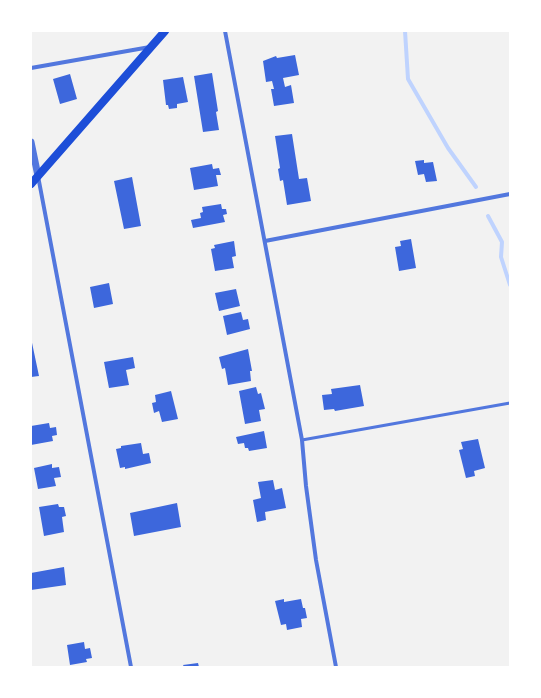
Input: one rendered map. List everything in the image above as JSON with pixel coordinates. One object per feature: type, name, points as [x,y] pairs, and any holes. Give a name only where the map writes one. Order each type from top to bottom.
[{"type":"main road","points":[[31,184],[165,31]]},
{"type":"street","points":[[225,31],[302,440],[306,486],[316,560],[336,667]]},
{"type":"street","points":[[31,68],[151,47]]},
{"type":"street","points":[[31,142],[131,667]]},
{"type":"street","points":[[265,241],[510,194]]},
{"type":"lane","points":[[302,440],[510,403]]},
{"type":"building","points":[[295,55],[299,75],[283,78],[285,87],[291,85],[294,103],[274,106],[271,89],[274,89],[272,81],[266,82],[263,61],[276,56],[277,58]]},
{"type":"building","points":[[212,73],[218,111],[216,112],[219,130],[203,132],[194,76]]},
{"type":"building","points":[[70,74],[77,99],[60,104],[53,79]]},
{"type":"building","points":[[183,77],[188,102],[177,104],[177,108],[169,109],[168,105],[166,105],[163,80]]},
{"type":"building","points":[[292,134],[299,179],[307,178],[311,201],[287,205],[283,180],[280,181],[278,169],[280,168],[275,136]]},
{"type":"building","points":[[424,160],[424,163],[433,162],[437,181],[426,182],[424,174],[418,175],[415,161]]},
{"type":"building","points":[[212,164],[213,169],[219,168],[221,175],[216,175],[218,186],[194,190],[190,168]]},
{"type":"building","points":[[132,177],[141,226],[124,229],[114,181]]},
{"type":"building","points":[[221,204],[222,209],[226,209],[227,214],[223,215],[225,222],[193,228],[191,220],[201,218],[200,213],[203,212],[202,207]]},
{"type":"building","points":[[411,239],[416,268],[399,271],[395,247],[401,246],[400,241]]},
{"type":"building","points":[[234,241],[236,256],[232,257],[234,268],[215,271],[211,249],[215,248],[214,245]]},
{"type":"building","points":[[109,283],[113,304],[94,308],[90,287]]},
{"type":"building","points":[[236,289],[240,306],[219,311],[215,293]]},
{"type":"building","points":[[241,312],[243,320],[248,319],[250,329],[227,335],[223,316]]},
{"type":"building","points":[[31,338],[39,376],[31,377]]},
{"type":"building","points":[[248,349],[252,371],[250,371],[251,381],[228,385],[225,368],[222,369],[219,357]]},
{"type":"building","points":[[133,357],[135,368],[126,370],[129,385],[109,388],[104,362]]},
{"type":"building","points":[[360,385],[364,406],[335,411],[334,409],[324,410],[322,395],[332,394],[331,389]]},
{"type":"building","points":[[256,387],[258,394],[261,393],[265,409],[259,410],[261,421],[245,424],[239,391]]},
{"type":"building","points":[[171,391],[178,419],[162,422],[159,411],[154,413],[152,403],[156,402],[155,395]]},
{"type":"building","points":[[49,423],[50,428],[56,427],[57,435],[52,436],[53,441],[31,445],[31,426]]},
{"type":"building","points":[[264,431],[267,448],[249,451],[248,448],[245,448],[244,443],[238,444],[236,437]]},
{"type":"building","points":[[478,439],[485,468],[474,471],[475,476],[466,478],[459,450],[463,449],[461,442]]},
{"type":"building","points":[[141,443],[143,454],[149,453],[151,463],[125,469],[125,467],[120,468],[116,449],[121,448],[121,446]]},
{"type":"building","points":[[52,464],[52,468],[59,467],[61,477],[54,478],[56,486],[38,489],[34,468]]},
{"type":"building","points":[[273,480],[275,490],[282,488],[286,508],[265,512],[266,520],[257,522],[253,500],[261,498],[258,482]]},
{"type":"building","points":[[177,503],[181,527],[134,536],[130,513]]},
{"type":"building","points":[[58,504],[59,507],[64,507],[66,516],[62,517],[64,532],[44,536],[39,507]]},
{"type":"building","points":[[64,567],[66,585],[31,590],[31,573]]},
{"type":"building","points":[[284,599],[284,602],[301,599],[307,618],[301,619],[302,627],[287,630],[286,624],[281,625],[275,601]]},
{"type":"building","points":[[84,642],[85,649],[90,648],[92,658],[86,659],[87,662],[70,665],[67,645]]},
{"type":"building","points":[[198,663],[199,667],[184,667],[183,665]]},
{"type":"waterway","points":[[405,31],[408,79],[448,148],[476,187]]},
{"type":"waterway","points":[[488,216],[502,242],[501,257],[510,285]]}]
